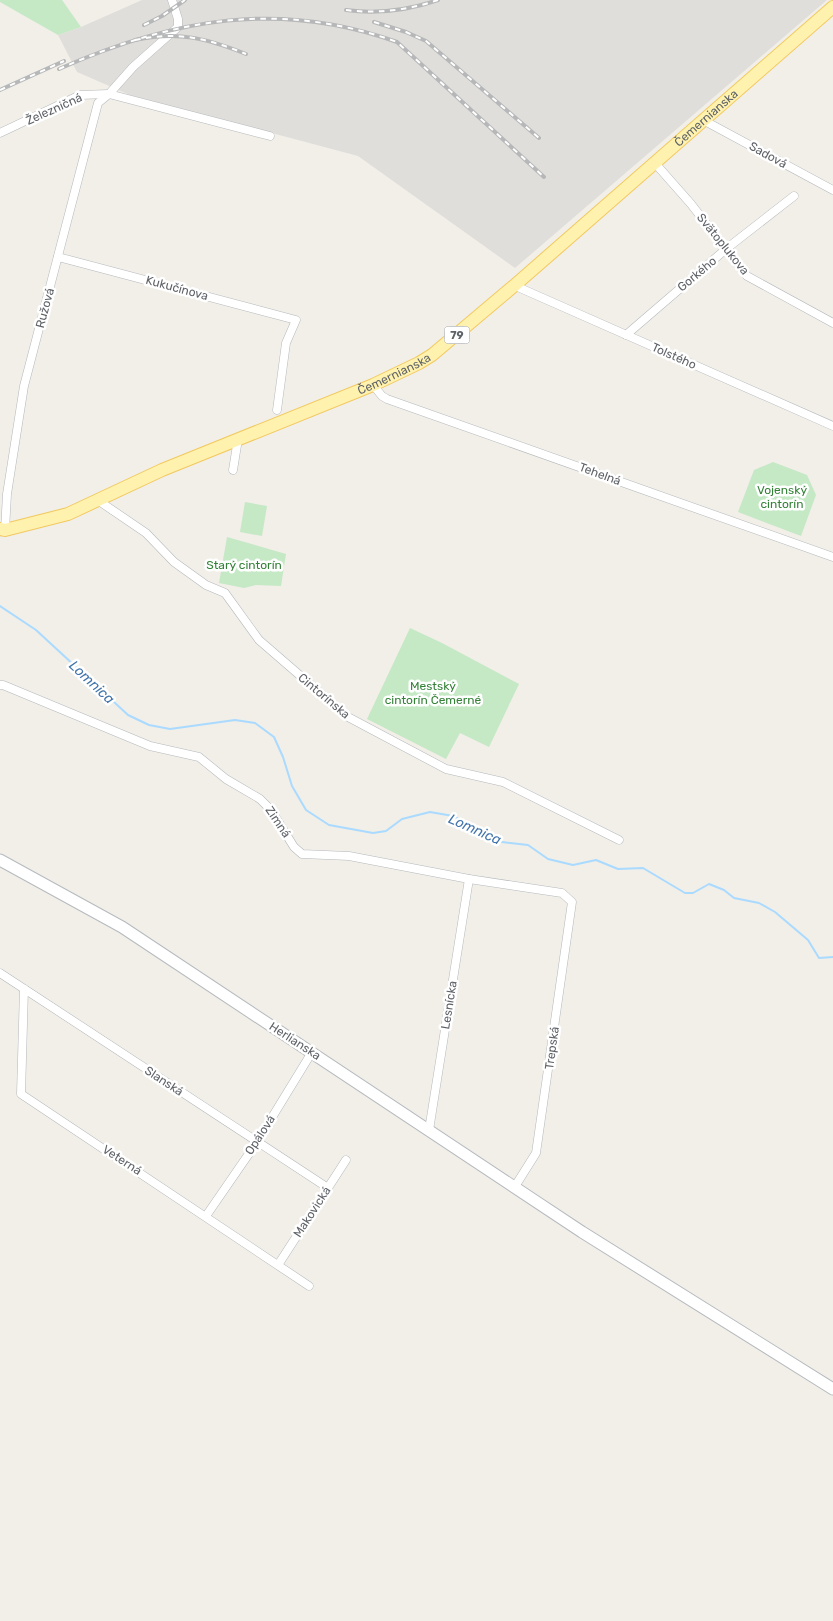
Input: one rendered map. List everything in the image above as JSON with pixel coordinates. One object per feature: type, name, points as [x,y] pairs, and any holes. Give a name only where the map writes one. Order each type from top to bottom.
[{"type":"main road","name":"Čemernianska","points":[[2,530],[68,514],[162,470],[373,385],[432,355],[515,285],[833,7]]},
{"type":"main road","name":"Herlianska","points":[[2,860],[122,927],[514,1188],[833,1389]]},
{"type":"street","name":"Ružová","points":[[2,530],[24,386],[98,104],[133,67],[178,27],[178,19],[172,0]]},
{"type":"street","name":"Železničná","points":[[0,133],[80,95],[109,94]]},
{"type":"street","points":[[109,94],[270,136]]},
{"type":"street","name":"Sadová","points":[[703,120],[833,190]]},
{"type":"street","name":"Svätoplukova","points":[[654,162],[691,204],[747,276],[833,323]]},
{"type":"street","name":"Gorkého","points":[[626,334],[726,249],[794,196]]},
{"type":"street","name":"Kukučínova","points":[[58,257],[296,320],[286,343],[277,410]]},
{"type":"street","name":"Tolstého","points":[[515,285],[833,426]]},
{"type":"street","name":"Tehelná","points":[[373,385],[387,399],[833,557]]},
{"type":"street","points":[[233,470],[238,439]]},
{"type":"street","name":"Cintorínska","points":[[99,501],[146,533],[174,562],[206,585],[225,593],[258,640],[348,717],[446,769],[503,782],[619,840]]},
{"type":"street","name":"Zimná","points":[[0,684],[4,684],[150,746],[199,757],[226,779],[260,799],[271,810],[294,846],[302,854],[349,856],[470,879],[562,893],[572,902]]},
{"type":"street","name":"Lesnícka","points":[[429,1130],[470,879]]},
{"type":"street","name":"Trepská","points":[[514,1188],[536,1153],[572,902]]},
{"type":"street","name":"Slanská","points":[[0,973],[328,1188]]},
{"type":"street","name":"Veterná","points":[[24,989],[21,1094],[309,1286]]},
{"type":"street","name":"Opálová","points":[[206,1216],[257,1142],[312,1052]]},
{"type":"street","name":"Makovická","points":[[278,1265],[346,1160]]},
{"type":"shaded area","points":[[142,0],[827,0],[515,268],[358,156],[130,95],[77,72],[58,35]]},
{"type":"green space","points":[[0,0],[62,0],[81,27],[58,35],[0,2]]},
{"type":"green space","name":"Vojenský cintorín","points":[[773,462],[807,475],[816,495],[801,536],[738,512],[754,470]]},
{"type":"green space","points":[[245,502],[267,506],[262,536],[240,532]]},
{"type":"green space","name":"Starý cintorín","points":[[227,537],[286,554],[281,586],[256,585],[244,588],[219,583]]},
{"type":"green space","name":"Mestský cintorín Čemerné","points":[[410,628],[519,684],[489,747],[460,733],[446,759],[367,719]]},
{"type":"waterway","name":"Lomnica","points":[[0,606],[36,630],[128,715],[149,725],[170,729],[235,720],[255,723],[274,737],[283,757],[292,786],[306,810],[329,825],[373,833],[386,831],[402,819],[430,812],[453,816],[502,842],[528,845],[548,859],[573,865],[596,860],[618,869],[643,868],[685,893],[693,893],[709,884],[724,890],[734,898],[759,903],[775,912],[808,940],[819,958],[833,957]]},
{"type":"railway","points":[[144,25],[162,16],[185,0]]},
{"type":"railway","points":[[346,10],[369,12],[392,10],[438,0]]},
{"type":"railway","points":[[59,69],[102,51],[144,37],[186,27],[227,21],[269,19],[311,21],[354,29],[397,42],[544,177]]},
{"type":"railway","points":[[374,22],[406,32],[426,41],[539,138]]},
{"type":"railway","points":[[135,40],[150,37],[178,36],[205,40],[246,54]]},
{"type":"railway","points":[[0,90],[64,61]]}]
